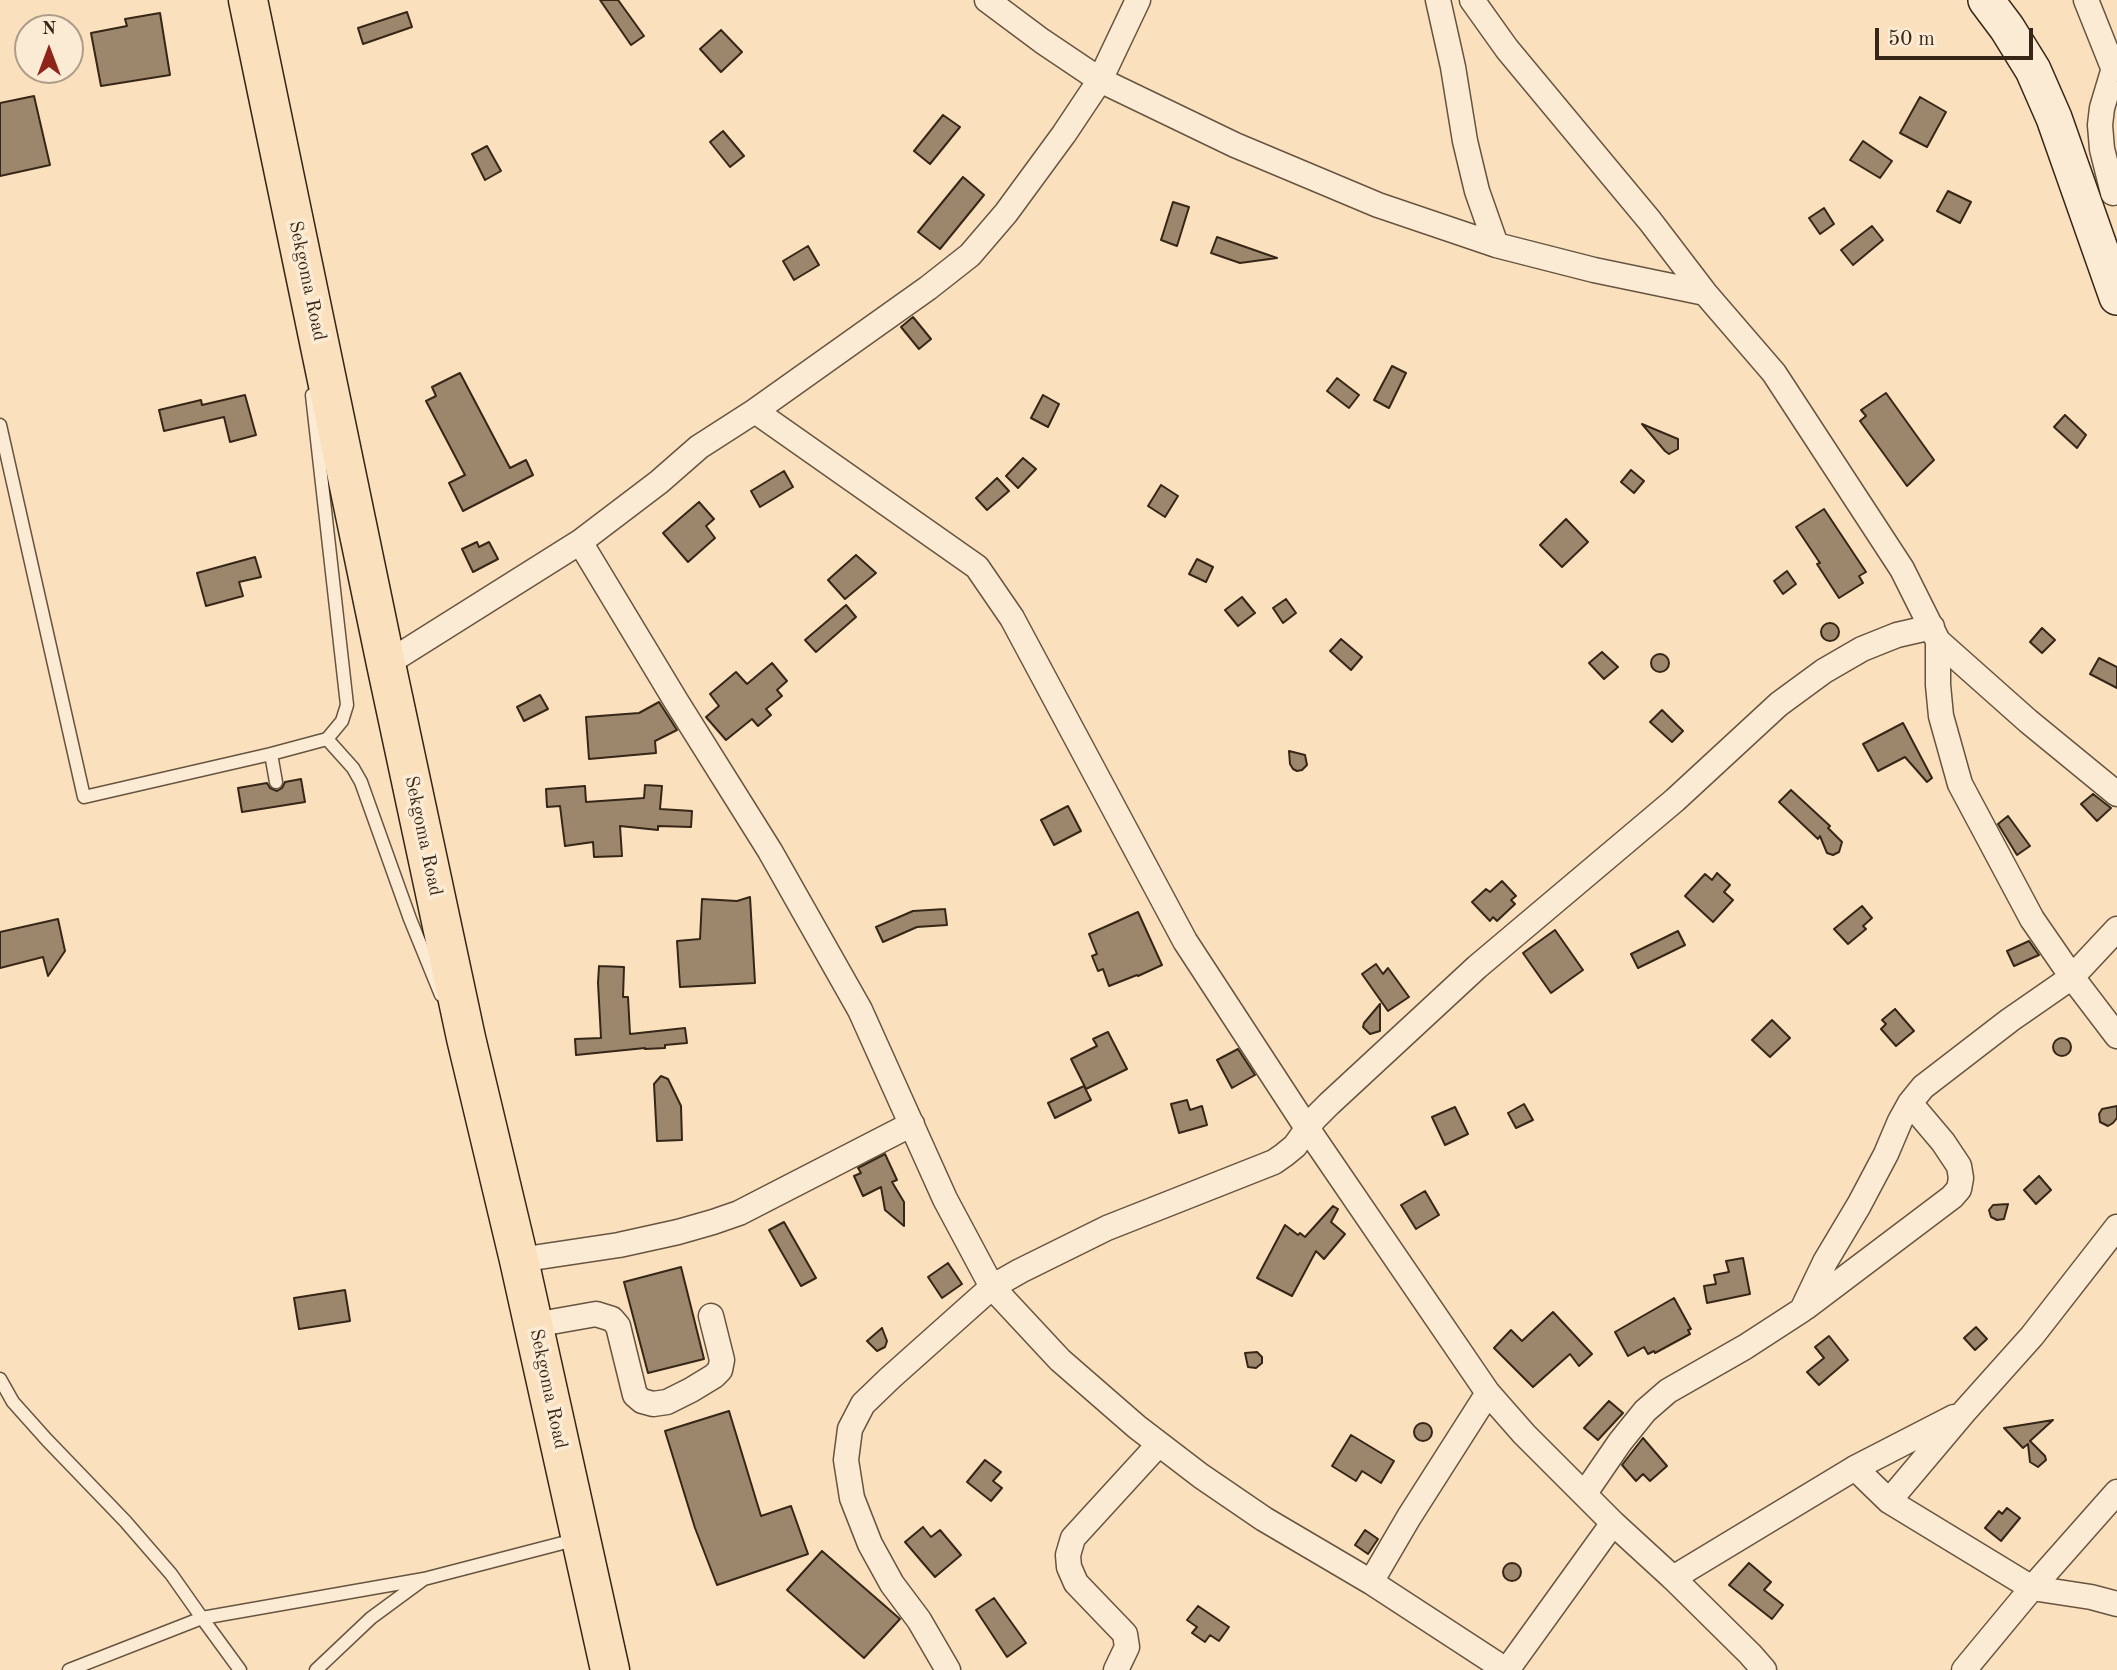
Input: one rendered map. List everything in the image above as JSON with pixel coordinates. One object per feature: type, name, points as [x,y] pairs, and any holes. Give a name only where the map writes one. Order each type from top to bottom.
[{"type":"highway","name":"Sekgoma Road","points":[[248,0],[466,1038],[534,1325],[610,1670]]},
{"type":"street","points":[[987,0],[1100,80],[1235,145],[1378,205],[1496,245],[1594,270],[1705,293]]},
{"type":"street","points":[[386,664],[580,542],[659,482],[699,447],[755,411],[970,255],[1006,213],[1100,80],[1138,0]]},
{"type":"street","points":[[1438,0],[1465,141],[1477,191],[1496,245]]},
{"type":"street","points":[[1472,0],[1507,49],[1773,373],[1902,569],[1935,634],[2028,721],[2117,794]]},
{"type":"street","points":[[1986,0],[2033,69],[2054,118],[2117,297]]},
{"type":"street","points":[[2086,0],[2116,64],[2102,108],[2101,125],[2102,149],[2115,190],[2095,237]]},
{"type":"street","points":[[755,411],[977,568],[983,575],[1012,618],[1185,941],[1307,1128],[1488,1393],[1524,1434],[1613,1523],[1673,1578],[1751,1665]]},
{"type":"street","points":[[580,542],[770,851],[860,1010],[945,1199],[992,1287],[1060,1360],[1201,1476],[1507,1670],[1613,1523]]},
{"type":"street","points":[[1935,634],[1941,716],[1960,784],[2032,919],[2117,1036]]},
{"type":"street","points":[[948,1670],[919,1620],[892,1584],[870,1544],[852,1498],[846,1460],[850,1429],[863,1404],[992,1287],[1107,1228],[1274,1161],[1295,1146],[1329,1104],[1478,967],[1675,800],[1779,704],[1824,670],[1862,649],[1896,635],[1935,634]]},
{"type":"street","points":[[1802,1310],[1825,1262],[1881,1164],[1910,1103],[1923,1087],[2010,1020],[2072,977],[2117,929]]},
{"type":"street","points":[[1585,1493],[1645,1411],[1668,1391],[1745,1347],[1802,1310],[1959,1189],[1959,1166],[1910,1103]]},
{"type":"street","points":[[519,1260],[678,1232],[739,1213],[912,1124]]},
{"type":"street","points":[[1889,1501],[2032,1336],[2117,1227]]},
{"type":"street","points":[[534,1325],[596,1314],[612,1319],[618,1326],[635,1395],[642,1401],[653,1404],[667,1402],[691,1391],[720,1370],[722,1360],[711,1316]]},
{"type":"street","points":[[1371,1582],[1488,1393]]},
{"type":"street","points":[[1673,1578],[1855,1468],[1964,1412]]},
{"type":"street","points":[[1116,1670],[1127,1647],[1125,1634],[1076,1583],[1069,1567],[1068,1555],[1073,1538],[1159,1444]]},
{"type":"street","points":[[1855,1468],[1889,1501],[2032,1588],[2117,1604]]},
{"type":"street","points":[[1964,1670],[2117,1492]]},
{"type":"lane","points":[[289,192],[306,345]]},
{"type":"lane","points":[[0,425],[84,797],[327,739],[342,721],[347,705],[311,386]]},
{"type":"lane","points":[[327,739],[353,768],[361,782],[437,989],[466,1038]]},
{"type":"lane","points":[[271,754],[276,782]]},
{"type":"lane","points":[[0,1379],[13,1402],[171,1574],[240,1670]]},
{"type":"lane","points":[[69,1670],[202,1618],[424,1579],[580,1538]]},
{"type":"lane","points":[[316,1670],[371,1618],[424,1579]]},
{"type":"building","points":[[600,0],[618,0],[644,36],[631,45]]},
{"type":"building","points":[[407,12],[412,27],[363,44],[358,28]]},
{"type":"building","points":[[160,13],[170,75],[101,86],[91,33],[127,26],[125,19]]},
{"type":"building","points":[[721,30],[742,52],[721,72],[700,49]]},
{"type":"building","points":[[34,96],[50,165],[0,176],[0,103]]},
{"type":"building","points":[[1920,97],[1946,112],[1927,147],[1900,133]]},
{"type":"building","points":[[943,115],[960,127],[930,164],[914,151]]},
{"type":"building","points":[[723,131],[744,156],[730,167],[710,142]]},
{"type":"building","points":[[1863,141],[1892,161],[1880,178],[1850,160]]},
{"type":"building","points":[[487,146],[501,171],[485,180],[472,154]]},
{"type":"building","points":[[963,177],[984,195],[940,249],[918,232]]},
{"type":"building","points":[[1948,191],[1971,202],[1960,223],[1937,211]]},
{"type":"building","points":[[1173,202],[1189,207],[1177,246],[1161,240]]},
{"type":"building","points":[[1824,208],[1834,224],[1820,234],[1809,218]]},
{"type":"building","points":[[1872,226],[1883,240],[1853,265],[1841,250]]},
{"type":"building","points":[[1217,237],[1277,258],[1240,263],[1211,253]]},
{"type":"building","points":[[808,246],[819,265],[794,280],[783,261]]},
{"type":"building","points":[[913,317],[931,339],[919,349],[901,327]]},
{"type":"building","points":[[1392,366],[1406,373],[1389,408],[1374,400]]},
{"type":"building","points":[[460,373],[510,468],[526,460],[533,475],[463,511],[449,483],[465,475],[426,401],[436,396],[432,387]]},
{"type":"building","points":[[1337,378],[1359,395],[1349,408],[1327,391]]},
{"type":"building","points":[[1886,393],[1934,460],[1907,486],[1860,421],[1866,416],[1861,410]]},
{"type":"building","points":[[245,395],[256,435],[230,442],[224,417],[164,431],[159,410],[201,400],[202,405]]},
{"type":"building","points":[[1043,395],[1059,404],[1048,427],[1031,418]]},
{"type":"building","points":[[2065,415],[2086,435],[2077,448],[2054,427]]},
{"type":"building","points":[[1642,424],[1678,439],[1678,449],[1669,454]]},
{"type":"building","points":[[1023,458],[1036,469],[1018,488],[1006,476]]},
{"type":"building","points":[[1631,470],[1644,481],[1634,493],[1621,482]]},
{"type":"building","points":[[784,471],[793,487],[760,507],[751,491]]},
{"type":"building","points":[[997,478],[1009,491],[987,510],[976,498]]},
{"type":"building","points":[[1161,485],[1178,496],[1165,517],[1148,506]]},
{"type":"building","points":[[699,502],[714,519],[706,526],[715,538],[688,562],[663,533]]},
{"type":"building","points":[[1824,509],[1866,572],[1859,576],[1863,583],[1839,598],[1796,527]]},
{"type":"building","points":[[1566,519],[1588,542],[1562,567],[1540,545]]},
{"type":"building","points":[[477,542],[479,547],[489,542],[498,559],[473,572],[462,549]]},
{"type":"building","points":[[856,555],[876,573],[845,599],[828,580]]},
{"type":"building","points":[[255,557],[261,577],[239,582],[243,596],[206,606],[197,573]]},
{"type":"building","points":[[1197,559],[1213,567],[1206,582],[1189,574]]},
{"type":"building","points":[[1787,571],[1796,584],[1783,594],[1774,581]]},
{"type":"building","points":[[1242,597],[1255,613],[1238,626],[1225,610]]},
{"type":"building","points":[[1286,599],[1296,613],[1283,623],[1273,608]]},
{"type":"building","points":[[846,605],[856,617],[816,652],[805,640]]},
{"type":"building","points":[[1830,623],[1836,626],[1839,632],[1836,638],[1830,641],[1824,638],[1821,632],[1824,626]]},
{"type":"building","points":[[2042,628],[2055,640],[2042,653],[2030,642]]},
{"type":"building","points":[[1341,639],[1362,657],[1351,670],[1330,651]]},
{"type":"building","points":[[1602,652],[1618,667],[1604,679],[1589,663]]},
{"type":"building","points":[[1656,654],[1664,654],[1669,663],[1667,670],[1656,672],[1651,667],[1651,659]]},
{"type":"building","points":[[2099,658],[2117,667],[2117,688],[2090,674]]},
{"type":"building","points":[[772,663],[787,681],[777,690],[782,696],[766,709],[771,715],[758,726],[752,719],[726,740],[706,717],[719,706],[710,694],[736,672],[747,684]]},
{"type":"building","points":[[540,695],[548,709],[524,721],[517,707]]},
{"type":"building","points":[[659,702],[677,730],[655,741],[656,753],[589,759],[586,717],[639,713]]},
{"type":"building","points":[[1662,710],[1683,731],[1672,742],[1650,722]]},
{"type":"building","points":[[1903,723],[1932,778],[1927,782],[1905,757],[1878,771],[1863,744]]},
{"type":"building","points":[[1289,751],[1305,755],[1307,765],[1302,770],[1293,769]]},
{"type":"building","points":[[301,779],[305,802],[242,812],[238,788],[267,783],[277,791],[285,782]]},
{"type":"building","points":[[645,785],[662,786],[660,809],[692,811],[691,827],[658,826],[658,830],[620,826],[622,856],[594,857],[593,842],[565,846],[560,806],[547,807],[546,789],[585,786],[586,802],[644,798]]},
{"type":"building","points":[[1791,790],[1830,826],[1828,828],[1842,842],[1839,852],[1833,855],[1827,853],[1820,836],[1818,839],[1779,802]]},
{"type":"building","points":[[2093,794],[2111,808],[2097,821],[2081,804]]},
{"type":"building","points":[[1068,806],[1081,831],[1054,845],[1041,820]]},
{"type":"building","points":[[2008,816],[2030,846],[2017,855],[1998,824]]},
{"type":"building","points":[[1717,873],[1730,885],[1724,892],[1733,900],[1713,922],[1685,896],[1705,874],[1712,880]]},
{"type":"building","points":[[1502,881],[1516,896],[1511,900],[1515,904],[1497,921],[1493,917],[1490,921],[1472,902],[1486,889],[1490,892]]},
{"type":"building","points":[[750,897],[755,983],[680,987],[677,941],[700,939],[702,899],[737,901]]},
{"type":"building","points":[[1862,906],[1872,918],[1863,926],[1866,929],[1848,944],[1834,929]]},
{"type":"building","points":[[945,909],[947,925],[917,927],[883,942],[876,927],[913,911]]},
{"type":"building","points":[[1138,912],[1162,965],[1109,986],[1103,969],[1098,971],[1092,956],[1097,954],[1089,934]]},
{"type":"building","points":[[58,919],[65,951],[48,976],[43,957],[0,968],[0,932]]},
{"type":"building","points":[[1555,930],[1583,970],[1551,993],[1523,953]]},
{"type":"building","points":[[1678,931],[1685,945],[1638,968],[1631,954]]},
{"type":"building","points":[[2029,941],[2039,955],[2014,966],[2007,951]]},
{"type":"building","points":[[1376,964],[1383,974],[1388,968],[1409,997],[1388,1011],[1362,974]]},
{"type":"building","points":[[599,966],[624,967],[623,997],[628,997],[630,1034],[685,1028],[687,1043],[665,1045],[665,1048],[576,1055],[575,1039],[601,1038]]},
{"type":"building","points":[[1380,1004],[1380,1031],[1370,1034],[1363,1027],[1364,1023]]},
{"type":"building","points":[[1895,1009],[1914,1031],[1896,1046],[1881,1029],[1886,1024],[1882,1020]]},
{"type":"building","points":[[1772,1020],[1790,1038],[1770,1057],[1752,1040]]},
{"type":"building","points":[[1108,1032],[1127,1069],[1086,1089],[1071,1059],[1097,1046],[1093,1039]]},
{"type":"building","points":[[2062,1038],[2068,1041],[2071,1047],[2068,1053],[2062,1056],[2056,1053],[2053,1047],[2056,1041]]},
{"type":"building","points":[[1238,1049],[1255,1075],[1232,1088],[1217,1060]]},
{"type":"building","points":[[661,1076],[668,1079],[681,1106],[682,1140],[657,1141],[654,1084]]},
{"type":"building","points":[[1084,1086],[1091,1100],[1055,1118],[1048,1103]]},
{"type":"building","points":[[1187,1100],[1190,1110],[1202,1106],[1207,1125],[1179,1133],[1171,1104]]},
{"type":"building","points":[[1524,1104],[1533,1120],[1516,1128],[1508,1113]]},
{"type":"building","points":[[2117,1106],[2117,1118],[2113,1123],[2108,1126],[2100,1122],[2099,1114],[2102,1109]]},
{"type":"building","points":[[1455,1107],[1468,1134],[1445,1145],[1432,1117]]},
{"type":"building","points":[[885,1154],[897,1180],[892,1182],[904,1202],[904,1226],[885,1210],[881,1187],[863,1196],[854,1176],[861,1173],[858,1168]]},
{"type":"building","points":[[2039,1176],[2051,1190],[2036,1204],[2024,1190]]},
{"type":"building","points":[[1425,1191],[1439,1215],[1416,1229],[1401,1205]]},
{"type":"building","points":[[2008,1204],[2004,1219],[1991,1217],[1989,1210],[1993,1205]]},
{"type":"building","points":[[1333,1206],[1338,1209],[1331,1222],[1345,1234],[1324,1259],[1316,1251],[1292,1296],[1257,1278],[1285,1225],[1305,1237]]},
{"type":"building","points":[[784,1222],[816,1278],[801,1286],[769,1230]]},
{"type":"building","points":[[1743,1258],[1750,1294],[1707,1303],[1704,1286],[1716,1284],[1714,1275],[1729,1272],[1726,1261]]},
{"type":"building","points":[[948,1263],[962,1284],[942,1298],[928,1277]]},
{"type":"building","points":[[681,1267],[704,1359],[648,1373],[624,1282]]},
{"type":"building","points":[[345,1290],[350,1321],[299,1329],[294,1298]]},
{"type":"building","points":[[1674,1298],[1691,1329],[1688,1330],[1690,1334],[1655,1353],[1654,1351],[1648,1354],[1644,1347],[1628,1356],[1615,1332]]},
{"type":"building","points":[[1553,1312],[1592,1354],[1579,1366],[1570,1354],[1533,1387],[1494,1348],[1511,1330],[1522,1341]]},
{"type":"building","points":[[1976,1327],[1987,1339],[1975,1350],[1964,1338]]},
{"type":"building","points":[[882,1328],[887,1341],[885,1347],[877,1351],[867,1341]]},
{"type":"building","points":[[1829,1336],[1848,1360],[1819,1385],[1807,1372],[1824,1358],[1815,1347]]},
{"type":"building","points":[[1257,1352],[1262,1357],[1262,1363],[1256,1368],[1248,1367],[1245,1353]]},
{"type":"building","points":[[1609,1401],[1623,1413],[1598,1440],[1584,1428]]},
{"type":"building","points":[[729,1411],[761,1516],[791,1506],[808,1554],[717,1585],[695,1528],[665,1431]]},
{"type":"building","points":[[2053,1420],[2030,1441],[2045,1456],[2046,1460],[2038,1467],[2030,1462],[2028,1444],[2023,1448],[2004,1428]]},
{"type":"building","points":[[1423,1423],[1429,1426],[1432,1432],[1429,1438],[1423,1441],[1417,1438],[1414,1432],[1417,1426]]},
{"type":"building","points":[[1351,1435],[1394,1461],[1381,1483],[1362,1471],[1356,1481],[1332,1466]]},
{"type":"building","points":[[1643,1438],[1667,1466],[1650,1481],[1643,1474],[1636,1481],[1622,1465]]},
{"type":"building","points":[[985,1460],[1001,1472],[993,1481],[1002,1488],[991,1501],[967,1482]]},
{"type":"building","points":[[2007,1508],[2020,1518],[2001,1541],[1985,1528],[1999,1511],[2002,1514]]},
{"type":"building","points":[[923,1527],[931,1537],[940,1530],[961,1555],[935,1577],[905,1542]]},
{"type":"building","points":[[1365,1530],[1378,1539],[1368,1554],[1355,1545]]},
{"type":"building","points":[[822,1551],[900,1619],[864,1658],[787,1590]]},
{"type":"building","points":[[1508,1563],[1516,1563],[1521,1572],[1519,1579],[1508,1581],[1503,1576],[1503,1568]]},
{"type":"building","points":[[1749,1563],[1771,1582],[1764,1590],[1783,1605],[1772,1619],[1729,1585]]},
{"type":"building","points":[[994,1598],[1026,1643],[1007,1657],[976,1610]]},
{"type":"building","points":[[1198,1606],[1229,1627],[1219,1641],[1210,1635],[1205,1642],[1192,1633],[1197,1627],[1187,1620]]}]
